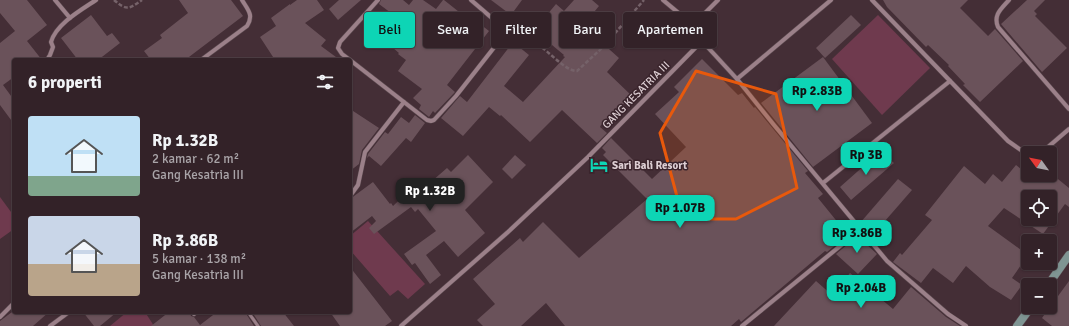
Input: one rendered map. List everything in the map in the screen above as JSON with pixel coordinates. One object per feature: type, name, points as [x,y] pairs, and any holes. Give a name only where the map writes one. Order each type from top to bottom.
[{"type":"main road","points":[[1053,278],[1069,255]]},
{"type":"main road","points":[[1017,326],[1026,314]]},
{"type":"street","points":[[55,0],[70,18]]},
{"type":"street","points":[[48,58],[53,47],[51,42],[52,38],[70,18],[96,0]]},
{"type":"street","points":[[204,58],[247,26],[251,20],[251,16],[242,0]]},
{"type":"street","points":[[347,58],[338,48],[340,42],[378,0]]},
{"type":"street","points":[[471,0],[491,17]]},
{"type":"street","points":[[662,0],[677,12]]},
{"type":"street","points":[[706,12],[718,0]]},
{"type":"street","points":[[737,79],[831,0]]},
{"type":"street","points":[[872,0],[1008,141],[1021,150]]},
{"type":"street","points":[[1009,0],[997,14],[996,21],[998,27],[1069,109]]},
{"type":"street","points":[[352,62],[426,120],[431,121],[434,120],[456,96],[494,48]]},
{"type":"street","name":"GANG KESATRIA III","points":[[401,326],[508,232],[588,157],[695,48]]},
{"type":"street","points":[[708,48],[737,79],[888,261],[948,314],[966,326]]},
{"type":"street","points":[[823,183],[950,81]]},
{"type":"street","points":[[352,193],[358,185],[365,152],[404,102]]},
{"type":"street","points":[[1049,146],[1069,129]]},
{"type":"street","points":[[742,326],[861,229]]},
{"type":"street","points":[[0,317],[12,305]]},
{"type":"street","points":[[50,326],[66,314]]},
{"type":"lane","points":[[249,314],[258,326]]},
{"type":"path","points":[[114,0],[122,7],[126,8],[131,8],[142,0]]},
{"type":"path","points":[[542,48],[574,72],[577,71],[602,48],[644,0]]},
{"type":"highlighted area","points":[[696,71],[776,94],[797,188],[736,219],[683,219],[660,133]]},
{"type":"shaded area","points":[[878,15],[930,68],[882,115],[832,59]]},
{"type":"shaded area","points":[[0,197],[12,213],[12,230],[0,239]]},
{"type":"shaded area","points":[[368,221],[425,284],[408,299],[398,290],[390,296],[352,252],[352,234]]},
{"type":"shaded area","points":[[125,314],[146,314],[154,326],[110,326]]},
{"type":"building","points":[[0,0],[27,0],[47,25],[27,41],[40,58],[12,58],[12,78],[3,85],[12,97],[12,121],[0,105],[0,43],[15,31],[0,13]]},
{"type":"building","points":[[179,0],[231,0],[243,16],[188,58],[149,58],[144,51],[162,38],[160,35],[188,13]]},
{"type":"building","points":[[297,0],[317,0],[324,10],[305,23],[326,40],[321,46],[337,58],[274,58],[260,37],[276,26],[271,18]]},
{"type":"building","points":[[339,0],[361,0],[338,20],[329,9]]},
{"type":"building","points":[[381,0],[403,0],[409,5],[413,0],[423,0],[436,9],[444,0],[459,12],[423,12],[423,48],[476,48],[447,85],[455,92],[435,113],[433,111],[429,117],[419,109],[421,105],[413,98],[422,89],[398,71],[406,60],[393,48],[415,48],[415,12],[390,12],[379,4]]},
{"type":"building","points":[[491,0],[522,0],[513,12],[507,12]]},
{"type":"building","points":[[574,0],[592,0],[599,6],[594,12],[559,12],[559,48],[608,48],[619,58],[607,72],[632,96],[601,125],[600,127],[607,133],[597,143],[562,110],[530,142],[501,115],[500,116],[489,107],[463,136],[441,118],[460,96],[467,102],[508,48],[520,48],[529,55],[504,86],[523,102],[565,57],[551,44],[551,12],[549,12],[556,4],[564,11]]},
{"type":"building","points":[[883,0],[968,0],[960,8],[988,36],[995,29],[1023,61],[980,102],[963,85],[965,84],[948,66],[949,65],[928,45],[926,47],[887,7]]},
{"type":"building","points":[[1027,0],[1045,0],[1034,11],[1037,14],[1035,16],[1067,48],[1042,72],[1001,24]]},
{"type":"building","points":[[91,15],[107,36],[112,33],[120,43],[101,58],[76,58],[61,38]]},
{"type":"building","points":[[851,15],[861,25],[825,58],[816,48]]},
{"type":"building","points":[[483,26],[489,31],[483,39]]},
{"type":"building","points":[[823,57],[872,123],[813,167],[761,103]]},
{"type":"building","points":[[702,59],[738,95],[742,93],[754,108],[755,107],[808,171],[805,173],[823,194],[818,198],[848,235],[827,252],[825,251],[741,322],[739,319],[731,326],[565,326],[546,303],[521,326],[483,326],[477,320],[495,304],[473,279],[520,238],[523,242],[543,222],[579,258],[647,199],[603,155],[606,152],[602,148],[611,138],[652,179],[686,147],[655,114],[679,92],[674,87]]},
{"type":"building","points":[[352,110],[379,128],[362,150],[359,164],[352,169]]},
{"type":"building","points":[[415,115],[425,123],[411,142],[406,138],[381,166],[369,156],[367,158],[368,154],[385,132],[388,134],[401,117],[409,123]]},
{"type":"building","points":[[881,152],[894,163],[851,200],[840,187],[866,164],[869,168]]},
{"type":"building","points":[[468,155],[493,182],[465,210],[485,233],[458,257],[444,241],[426,255],[441,275],[430,284],[415,263],[412,265],[404,254],[436,231],[418,209],[415,212],[411,207],[374,234],[369,228],[376,221],[372,216],[352,231],[352,198],[373,182],[393,206],[418,182],[424,188],[447,168],[451,172]]},
{"type":"building","points":[[515,155],[526,165],[512,179],[502,169]]},
{"type":"building","points":[[1016,165],[1021,169],[1021,182],[1057,182],[1057,178],[1069,188],[1069,207],[1065,204],[1057,215],[1057,190],[1021,190],[1021,219],[1004,208],[988,226],[1021,250],[1021,265],[1012,278],[1021,284],[1021,286],[1011,300],[990,287],[966,266],[953,283],[933,268],[921,283],[893,262],[900,253],[902,255],[932,220],[925,215],[964,166],[985,184],[993,174],[1002,182]]},
{"type":"building","points":[[898,179],[912,190],[871,237],[860,223]]},
{"type":"building","points":[[1031,226],[1049,226],[1043,234]]},
{"type":"building","points":[[860,234],[867,242],[865,243],[877,254],[858,274],[836,254]]},
{"type":"building","points":[[352,270],[392,321],[385,326],[340,326],[331,314],[352,314]]},
{"type":"building","points":[[850,273],[893,309],[911,287],[946,317],[960,326],[774,326],[816,281],[832,295]]},
{"type":"building","points":[[1069,281],[1069,326],[1052,326],[1042,318],[1045,314],[1057,314],[1057,297]]},
{"type":"building","points":[[12,312],[12,314],[47,314],[33,326],[0,326],[0,321]]},
{"type":"building","points":[[85,314],[115,314],[100,326],[94,326]]},
{"type":"building","points":[[166,314],[190,314],[200,325],[214,314],[246,314],[254,326],[151,326]]},
{"type":"building","points":[[253,314],[285,314],[294,326],[261,326]]},
{"type":"place","name":"Sari Bali Resort","points":[[599,165]]}]
